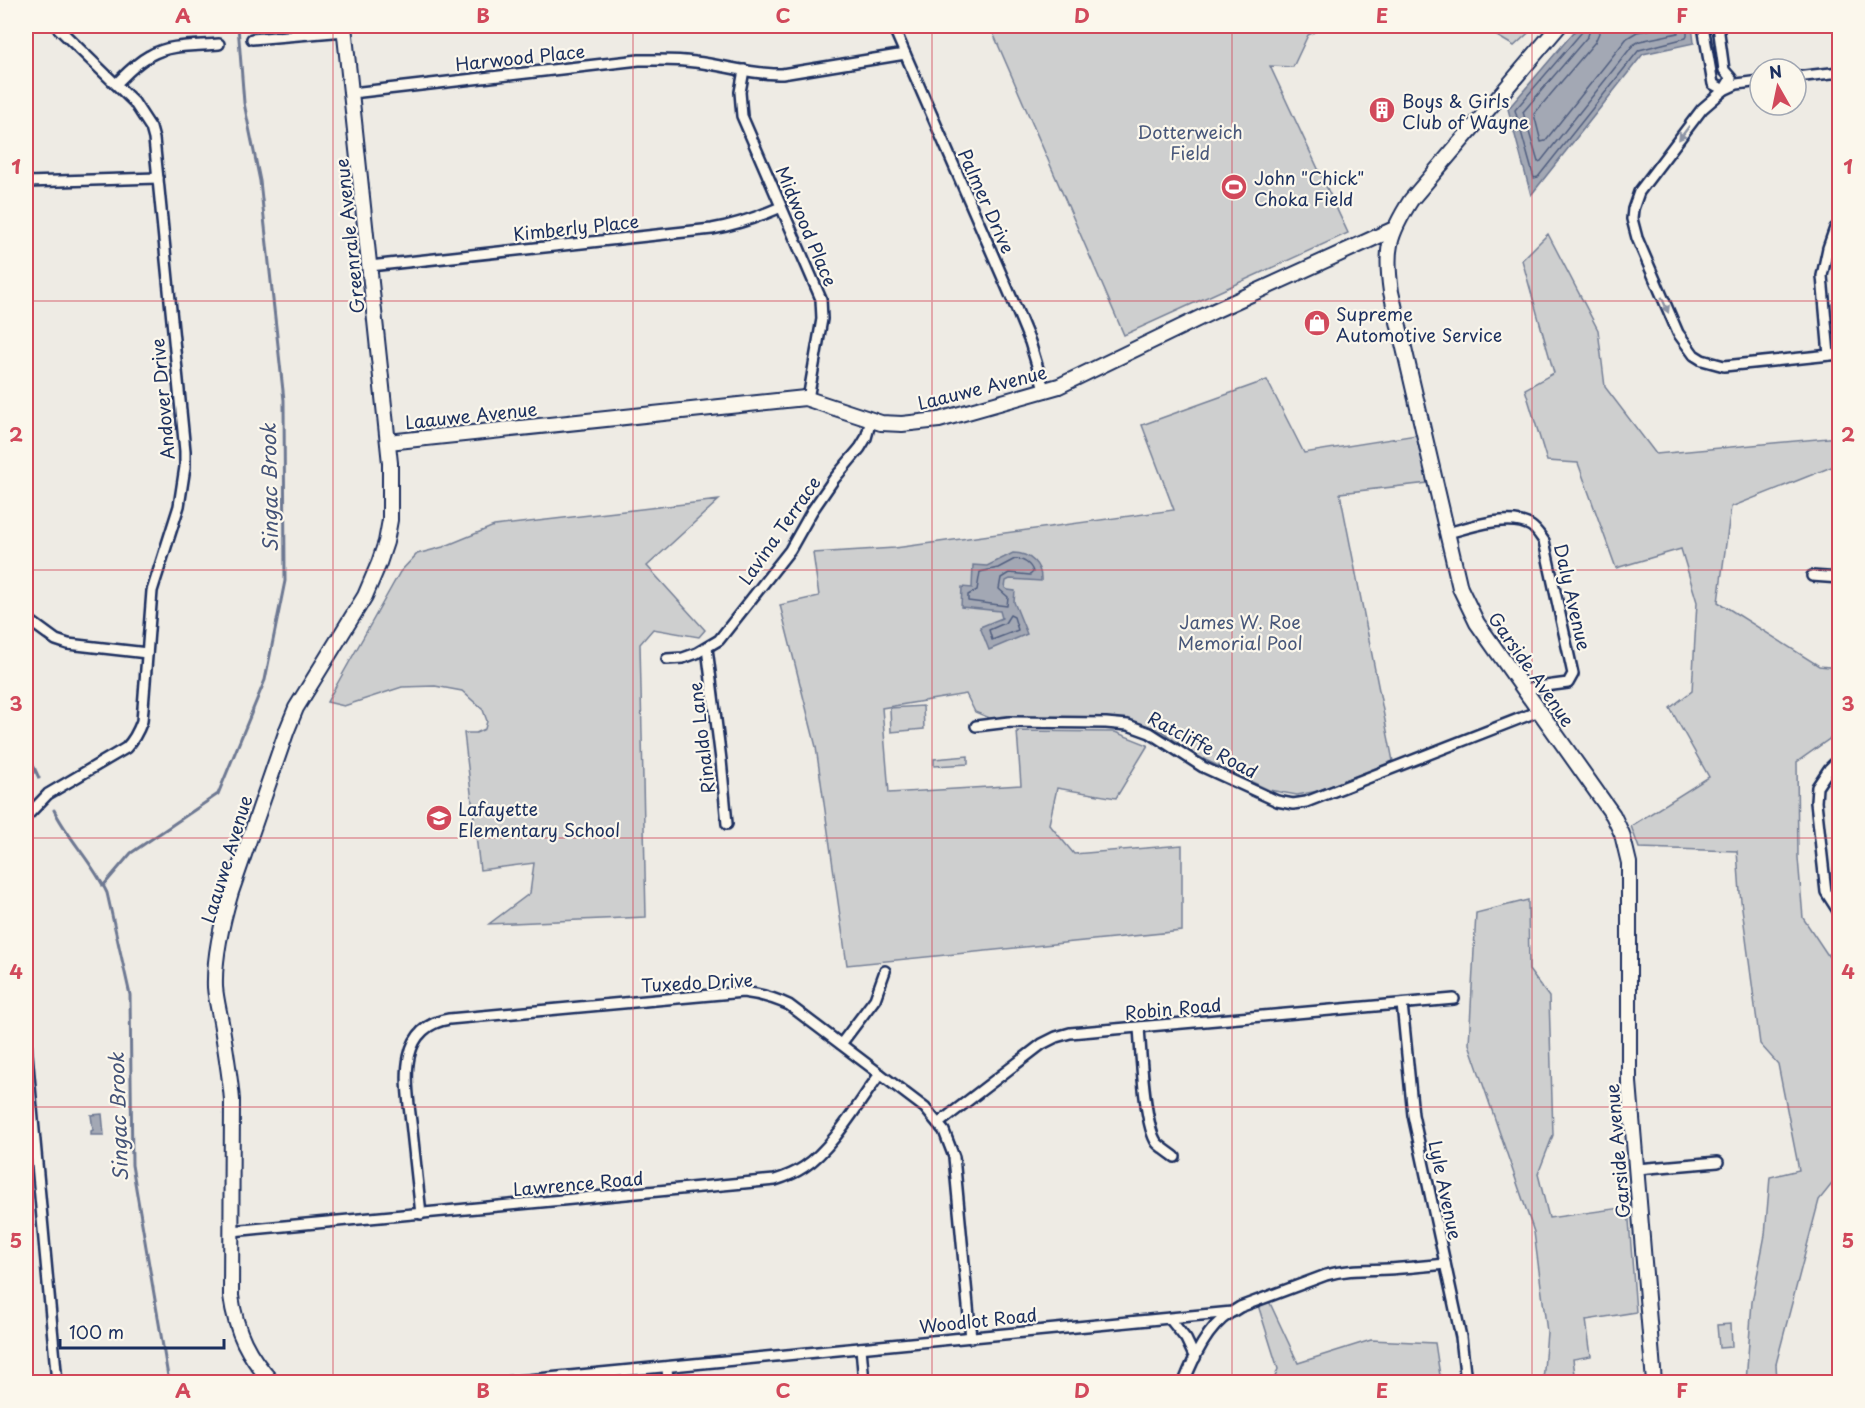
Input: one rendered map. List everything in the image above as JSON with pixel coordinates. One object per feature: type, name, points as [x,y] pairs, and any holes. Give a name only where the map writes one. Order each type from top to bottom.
[{"type":"street","name":"Andover Drive","points":[[26,817],[48,794],[126,748],[133,741],[141,721],[152,591],[178,506],[185,467],[184,435],[154,139],[151,128],[134,102],[56,26]]},
{"type":"street","name":"Palmer Drive","points":[[893,26],[1016,308],[1030,342],[1045,392]]},
{"type":"street","name":"Garside Avenue","points":[[1559,26],[1412,200],[1394,229],[1388,247],[1387,265],[1460,588],[1477,623],[1613,815],[1626,847],[1629,863],[1628,1057],[1654,1383]]},
{"type":"street","points":[[1703,26],[1713,84],[1724,90]]},
{"type":"street","points":[[1718,26],[1724,70],[1731,78],[1724,90]]},
{"type":"street","points":[[252,39],[345,28]]},
{"type":"street","name":"Greenrale Avenue","points":[[345,28],[388,442]]},
{"type":"street","points":[[116,84],[136,64],[157,52],[171,48],[219,44]]},
{"type":"street","name":"Harwood Place","points":[[352,93],[639,60],[667,59],[696,62],[768,75],[905,54]]},
{"type":"street","name":"Midwood Place","points":[[744,70],[740,92],[742,116],[821,299],[823,309],[808,399]]},
{"type":"street","points":[[1808,76],[1839,72]]},
{"type":"street","points":[[1748,83],[1737,84],[1724,90],[1701,110],[1639,192],[1632,219],[1636,238],[1678,333],[1694,355],[1702,360],[1724,366],[1839,354]]},
{"type":"street","points":[[26,182],[158,178]]},
{"type":"street","name":"Kimberly Place","points":[[370,266],[711,230],[755,219],[781,207]]},
{"type":"street","points":[[1829,355],[1822,276],[1835,228]]},
{"type":"street","name":"Laauwe Avenue","points":[[272,1383],[244,1346],[233,1314],[231,1296],[232,1101],[215,988],[216,966],[223,917],[276,759],[296,708],[365,596],[387,542],[391,497],[388,442],[808,399],[881,423],[902,424],[939,420],[1059,387],[1214,311],[1394,229]]},
{"type":"street","name":"Lavina Terrace","points":[[667,659],[682,658],[719,640],[790,550],[812,511],[834,479],[860,448],[866,438],[871,420]]},
{"type":"street","name":"Daly Avenue","points":[[1448,533],[1475,526],[1509,521],[1522,522],[1530,526],[1544,541],[1573,674],[1568,682],[1523,689]]},
{"type":"street","points":[[1812,576],[1839,578]]},
{"type":"street","points":[[26,618],[56,640],[68,644],[147,653]]},
{"type":"street","name":"Rinaldo Lane","points":[[706,648],[727,824]]},
{"type":"street","name":"Ratcliffe Road","points":[[976,726],[1009,722],[1128,725],[1150,734],[1203,767],[1277,801],[1293,804],[1306,802],[1539,711]]},
{"type":"street","points":[[1839,758],[1817,787],[1816,802],[1826,892],[1839,914]]},
{"type":"street","points":[[841,1044],[875,999],[885,971]]},
{"type":"street","name":"Tuxedo Drive","points":[[421,1214],[406,1077],[407,1064],[416,1040],[423,1031],[439,1021],[743,992],[759,993],[789,1005],[925,1108],[939,1123],[950,1143],[954,1157],[971,1338]]},
{"type":"street","name":"Robin Road","points":[[939,1123],[1042,1044],[1056,1037],[1454,999]]},
{"type":"street","name":"Lyle Avenue","points":[[1402,1004],[1413,1115],[1461,1337],[1466,1383]]},
{"type":"street","points":[[1139,1028],[1151,1129],[1157,1142],[1175,1157]]},
{"type":"street","points":[[26,1043],[29,1128],[57,1383]]},
{"type":"street","name":"Lawrence Road","points":[[231,1231],[775,1180],[797,1171],[818,1156],[880,1074]]},
{"type":"street","points":[[1637,1169],[1718,1162]]},
{"type":"street","name":"Woodlot Road","points":[[507,1383],[1232,1312],[1240,1307],[1339,1271],[1445,1264]]},
{"type":"street","points":[[1184,1383],[1205,1339],[1224,1317],[1232,1312]]},
{"type":"street","points":[[1170,1319],[1186,1340],[1195,1358]]},
{"type":"street","points":[[861,1348],[864,1383]]},
{"type":"street","points":[[667,1367],[668,1383]]},
{"type":"green space","name":"Dotterweich Field","points":[[990,26],[1327,26],[1308,35],[1293,67],[1270,66],[1348,233],[1124,335]]},
{"type":"green space","points":[[1480,26],[1536,26],[1514,46]]},
{"type":"green space","points":[[1548,234],[1598,330],[1605,387],[1656,454],[1839,437],[1839,464],[1731,507],[1718,602],[1819,666],[1839,668],[1839,732],[1797,762],[1798,858],[1803,918],[1829,957],[1839,958],[1839,1175],[1819,1200],[1776,1364],[1777,1382],[1746,1382],[1752,1302],[1765,1235],[1770,1177],[1799,1170],[1778,1064],[1760,1044],[1740,893],[1737,851],[1639,848],[1631,826],[1709,777],[1670,708],[1692,691],[1697,602],[1681,549],[1616,568],[1578,463],[1547,461],[1525,389],[1554,373],[1522,260]]},
{"type":"green space","name":"James W. Roe Memorial Pool","points":[[1267,380],[1304,453],[1416,435],[1428,483],[1340,493],[1393,761],[1318,791],[1297,795],[1269,790],[1193,754],[1163,732],[1137,722],[1056,717],[992,719],[975,712],[966,694],[882,708],[889,793],[1021,785],[1017,731],[1115,732],[1148,745],[1116,798],[1057,788],[1049,824],[1074,854],[1182,845],[1182,931],[847,965],[816,747],[780,605],[819,596],[813,553],[895,548],[1174,510],[1142,425]]},
{"type":"green space","points":[[719,500],[647,566],[705,630],[699,637],[653,629],[640,644],[646,917],[489,924],[530,893],[534,863],[480,870],[464,733],[476,733],[485,729],[487,721],[483,710],[462,691],[435,686],[402,687],[344,706],[327,702],[400,572],[417,554],[443,547],[494,526]]},
{"type":"green space","points":[[923,706],[924,729],[891,732],[890,708]]},
{"type":"green space","points":[[968,756],[968,764],[934,766],[934,759]]},
{"type":"green space","points":[[1528,900],[1529,970],[1549,997],[1553,1135],[1538,1174],[1549,1218],[1628,1207],[1636,1312],[1586,1320],[1591,1356],[1573,1359],[1576,1382],[1543,1382],[1547,1332],[1534,1232],[1469,1044],[1476,913]]},
{"type":"green space","points":[[1269,1301],[1298,1363],[1371,1340],[1435,1343],[1441,1382],[1273,1382],[1278,1369],[1258,1305]]},
{"type":"green space","points":[[1731,1324],[1732,1347],[1719,1348],[1717,1325]]},
{"type":"water","points":[[1579,26],[1692,26],[1694,43],[1643,54],[1531,195],[1508,109]]},
{"type":"water","points":[[1013,553],[1025,555],[1034,561],[1041,575],[1041,581],[1010,579],[1006,581],[1005,588],[1015,591],[1014,602],[1027,634],[989,650],[980,627],[1002,618],[1000,611],[961,607],[962,587],[972,588],[973,565],[987,566]]},
{"type":"water","points":[[102,1114],[104,1135],[91,1135],[93,1130],[91,1115]]},
{"type":"waterway","name":"Singac Brook","points":[[103,886],[131,853],[218,794],[265,680],[285,581],[284,400],[260,181],[244,103],[238,26]]},
{"type":"waterway","name":"Singac Brook","points":[[26,750],[39,778]]},
{"type":"waterway","name":"Singac Brook","points":[[54,810],[107,893],[130,995],[132,1165],[169,1382]]},
{"type":"place","name":"Boys & Girls Club of Wayne","points":[[1382,110]]},
{"type":"place","name":"John \"Chick\" Choka Field","points":[[1234,187]]},
{"type":"place","name":"Supreme Automotive Service","points":[[1317,323]]},
{"type":"place","name":"Lafayette Elementary School","points":[[439,818]]}]
